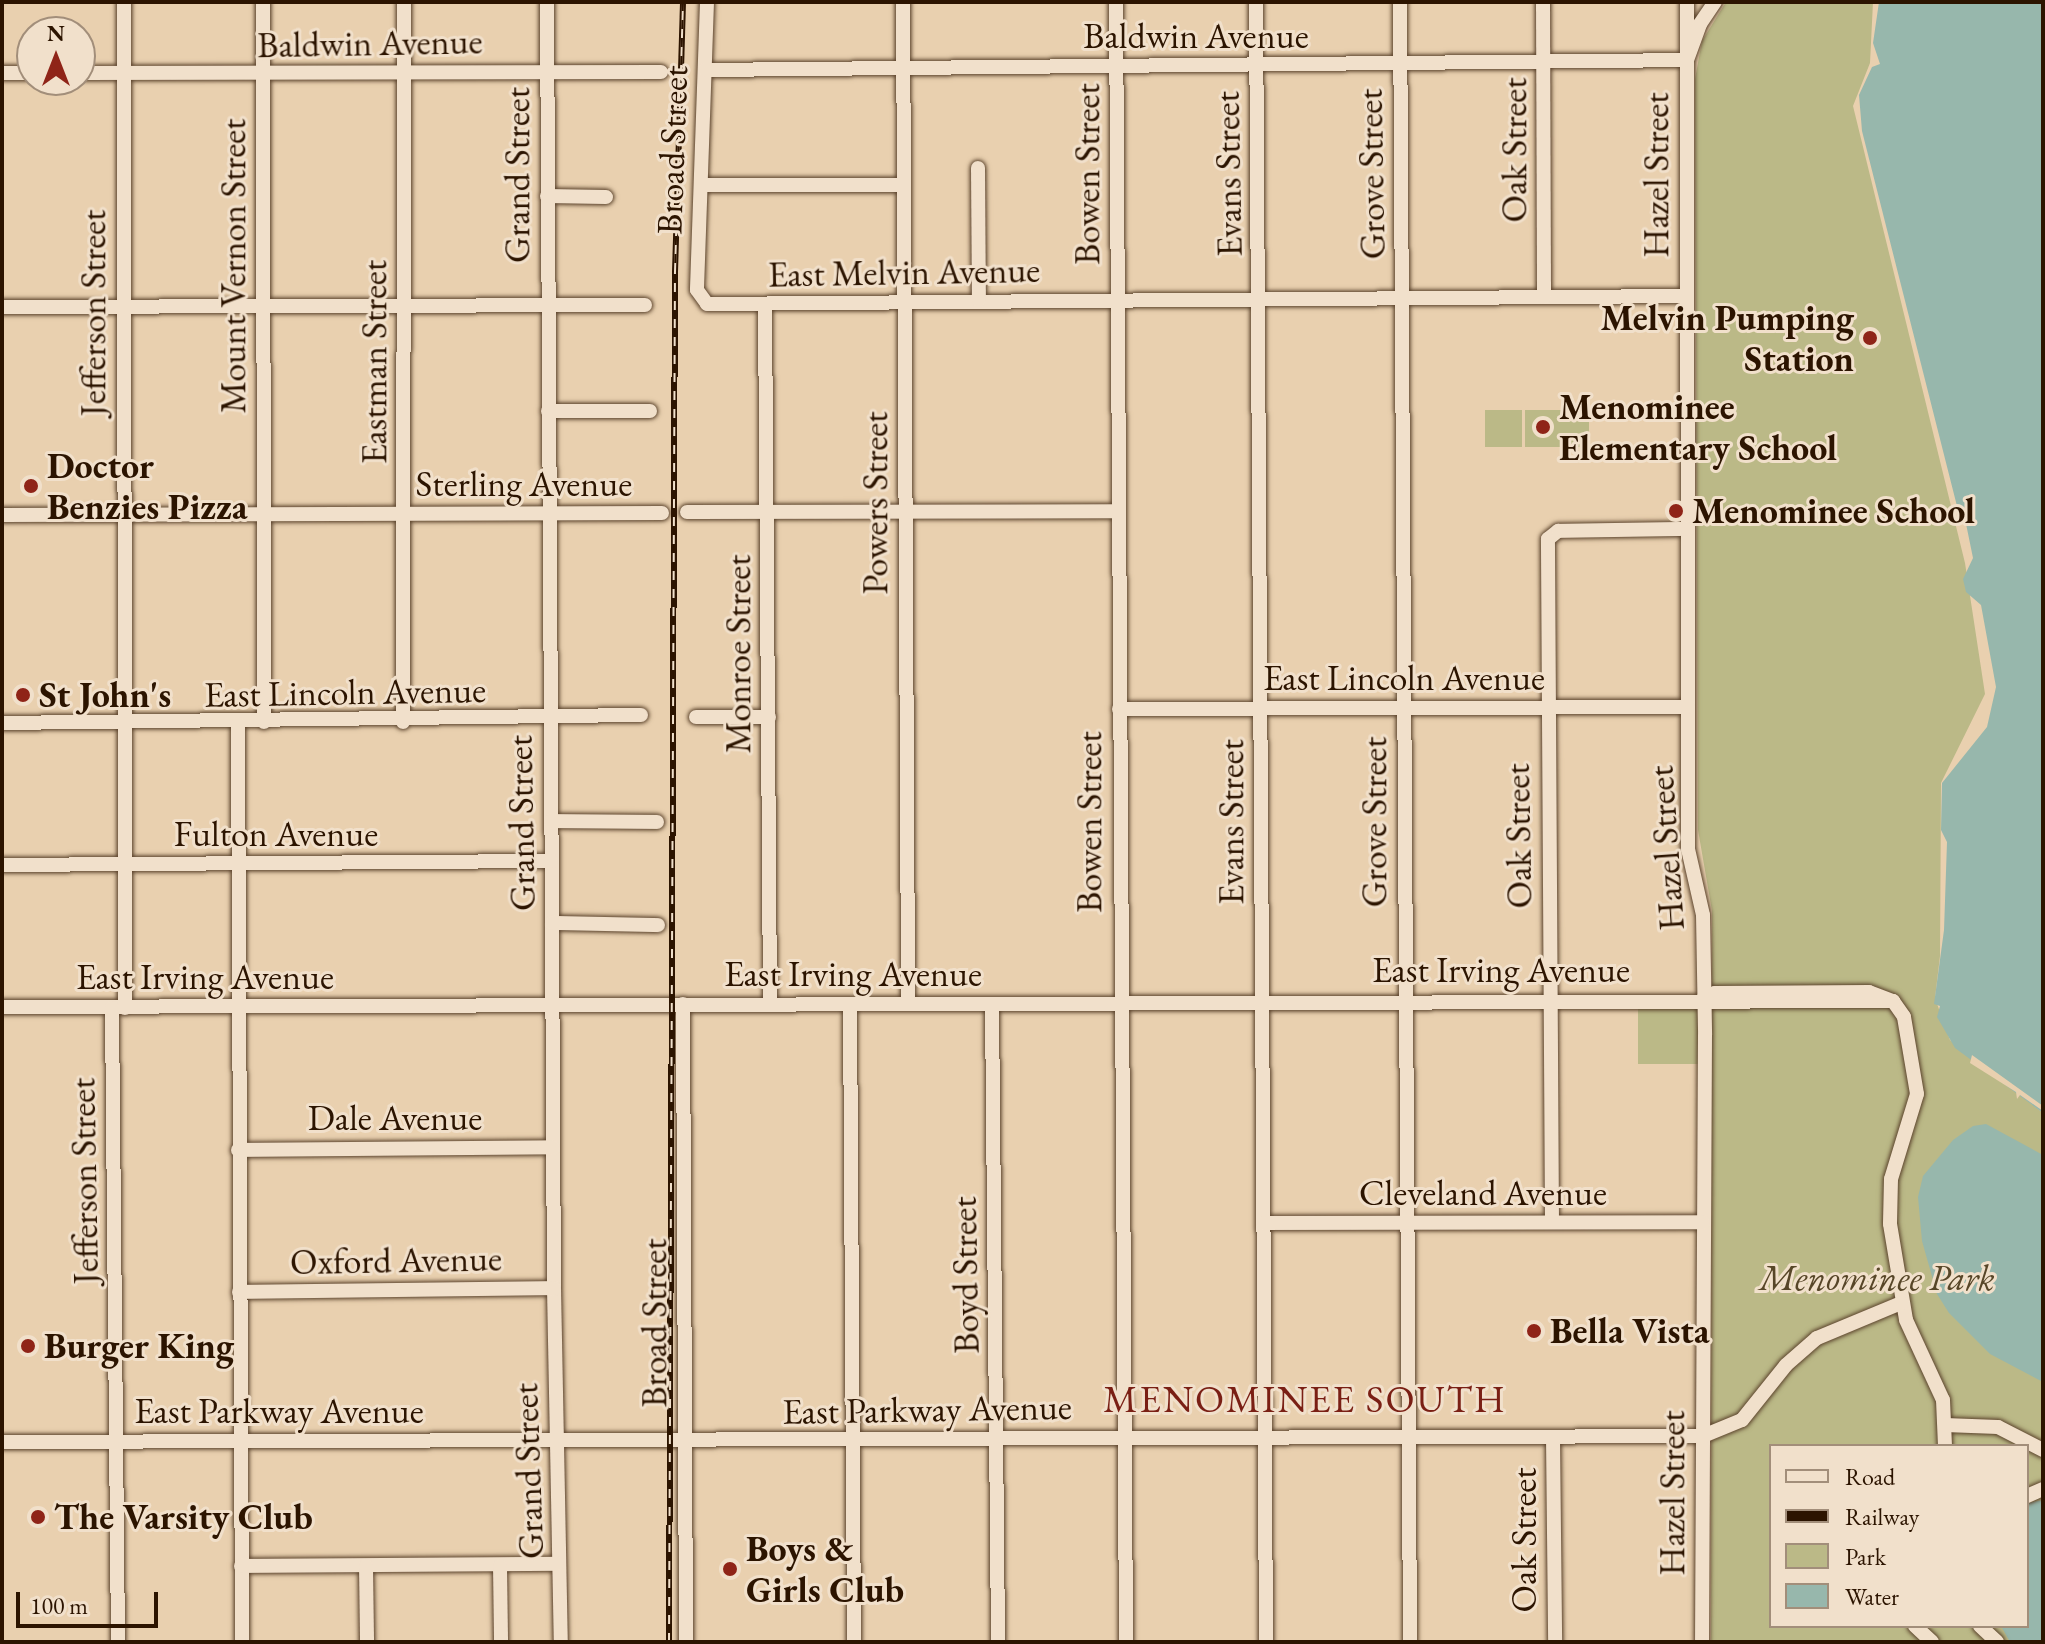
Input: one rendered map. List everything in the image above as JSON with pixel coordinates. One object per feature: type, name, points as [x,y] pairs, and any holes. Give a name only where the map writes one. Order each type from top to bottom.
[{"type":"street","name":"Jefferson Street","points":[[118,1642],[114,1442],[124,724],[124,2]]},
{"type":"street","name":"Mount Vernon Street","points":[[263,2],[264,722]]},
{"type":"street","name":"Eastman Street","points":[[403,722],[404,2]]},
{"type":"street","name":"Grand Street","points":[[547,2],[554,1288],[557,1564],[561,1642]]},
{"type":"street","name":"Broad Street","points":[[700,300],[707,2]]},
{"type":"street","name":"Powers Street","points":[[903,2],[908,1003]]},
{"type":"street","name":"Bowen Street","points":[[1116,2],[1126,1642]]},
{"type":"street","name":"Evans Street","points":[[1256,2],[1266,1642]]},
{"type":"street","name":"Grove Street","points":[[1400,2],[1410,1642]]},
{"type":"street","name":"Oak Street","points":[[1543,2],[1544,297]]},
{"type":"street","name":"Hazel Street","points":[[1687,2],[1688,849],[1703,915],[1702,1642]]},
{"type":"street","points":[[1687,60],[1700,24],[1715,2]]},
{"type":"street","name":"Baldwin Avenue","points":[[705,70],[1687,60]]},
{"type":"street","name":"Baldwin Avenue","points":[[96,73],[661,72]]},
{"type":"street","points":[[978,168],[979,300]]},
{"type":"street","points":[[701,185],[904,185]]},
{"type":"street","points":[[547,196],[606,197]]},
{"type":"street","name":"East Melvin Avenue","points":[[700,300],[765,304],[1686,296]]},
{"type":"street","name":"Monroe Street","points":[[765,304],[770,1004]]},
{"type":"street","points":[[2,307],[645,305]]},
{"type":"street","points":[[548,411],[650,411]]},
{"type":"street","points":[[687,512],[1119,511]]},
{"type":"street","name":"Sterling Avenue","points":[[2,515],[662,513]]},
{"type":"street","name":"Oak Street","points":[[1552,1222],[1548,539],[1562,531],[1687,529]]},
{"type":"street","name":"East Lincoln Avenue","points":[[1119,709],[1688,707]]},
{"type":"street","name":"East Lincoln Avenue","points":[[2,723],[403,722],[641,715]]},
{"type":"street","points":[[696,717],[769,717]]},
{"type":"street","points":[[238,724],[242,1642]]},
{"type":"street","points":[[551,821],[657,822]]},
{"type":"street","name":"Fulton Avenue","points":[[2,865],[551,861]]},
{"type":"street","points":[[552,923],[658,925]]},
{"type":"street","name":"East Irving Avenue","points":[[2,1007],[1703,999],[1715,993],[1861,992],[1893,1001],[1910,1036],[1917,1094],[1889,1191],[1901,1303]]},
{"type":"street","name":"Broad Street","points":[[683,1004],[686,1642]]},
{"type":"street","points":[[850,1004],[854,1642]]},
{"type":"street","name":"Boyd Street","points":[[992,1004],[998,1642]]},
{"type":"street","name":"Dale Avenue","points":[[238,1150],[553,1147]]},
{"type":"street","name":"Cleveland Avenue","points":[[1263,1223],[1703,1222]]},
{"type":"street","name":"Oxford Avenue","points":[[239,1292],[554,1288]]},
{"type":"street","points":[[1901,1303],[1915,1347],[1941,1393],[1945,1444]]},
{"type":"street","name":"East Parkway Avenue","points":[[2,1442],[1703,1436],[1742,1420],[1786,1365],[1817,1338],[1901,1303]]},
{"type":"street","points":[[1945,1425],[1998,1427],[2043,1450]]},
{"type":"street","name":"Oak Street","points":[[1553,1437],[1555,1642]]},
{"type":"street","points":[[241,1566],[557,1564]]},
{"type":"street","points":[[366,1566],[367,1642]]},
{"type":"street","points":[[500,1566],[501,1642]]},
{"type":"street","points":[[1917,1628],[1932,1642]]},
{"type":"street","points":[[1982,1628],[1997,1642]]},
{"type":"green space","name":"Menominee Park","points":[[1726,2],[1873,2],[1870,63],[1853,106],[1965,563],[1985,694],[1941,783],[1940,956],[1935,998],[1950,1040],[2043,1113],[2043,1642],[1711,1642],[1712,911],[1698,830],[1695,79],[1702,41]]},
{"type":"green space","points":[[1485,410],[1522,410],[1522,447],[1485,447]]},
{"type":"green space","points":[[1525,410],[1589,410],[1589,447],[1525,447]]},
{"type":"green space","points":[[1703,999],[1704,1064],[1638,1064],[1638,1000]]},
{"type":"water","points":[[1879,2],[2043,2],[2043,1113],[1955,1048],[1937,1017],[1940,1006],[1934,1004],[1944,930],[1947,842],[1941,830],[1942,783],[1987,727],[1996,687],[1981,605],[1966,592],[1963,579],[1973,558],[1964,514],[1959,514],[1862,131],[1859,95],[1872,67],[1880,64],[1873,43]]},
{"type":"water","points":[[1986,1124],[2043,1155],[2043,1382],[1990,1354],[1949,1313],[1937,1294],[1922,1241],[1918,1197],[1923,1176],[1953,1140],[1973,1126]]},
{"type":"water","points":[[2043,1500],[2043,1642],[2010,1642],[2002,1628],[2029,1628],[2029,1503]]},
{"type":"pier","points":[[1972,1055],[2043,1106],[2043,1111],[2020,1095],[2017,1099],[2016,1092],[1970,1063]]},
{"type":"railway","points":[[669,1642],[675,272],[683,2]]},
{"type":"place","name":"Melvin Pumping Station","points":[[1870,338]]},
{"type":"place","name":"Menominee Elementary School","points":[[1543,427]]},
{"type":"place","name":"Doctor Benzies Pizza","points":[[31,486]]},
{"type":"place","name":"Menominee School","points":[[1676,511]]},
{"type":"place","name":"St John's","points":[[23,695]]},
{"type":"place","name":"Bella Vista","points":[[1534,1331]]},
{"type":"place","name":"Burger King","points":[[28,1346]]},
{"type":"place","name":"The Varsity Club","points":[[38,1517]]},
{"type":"place","name":"Boys & Girls Club","points":[[730,1569]]},
{"type":"district","name":"MENOMINEE SOUTH","points":[[1305,1399]]}]
